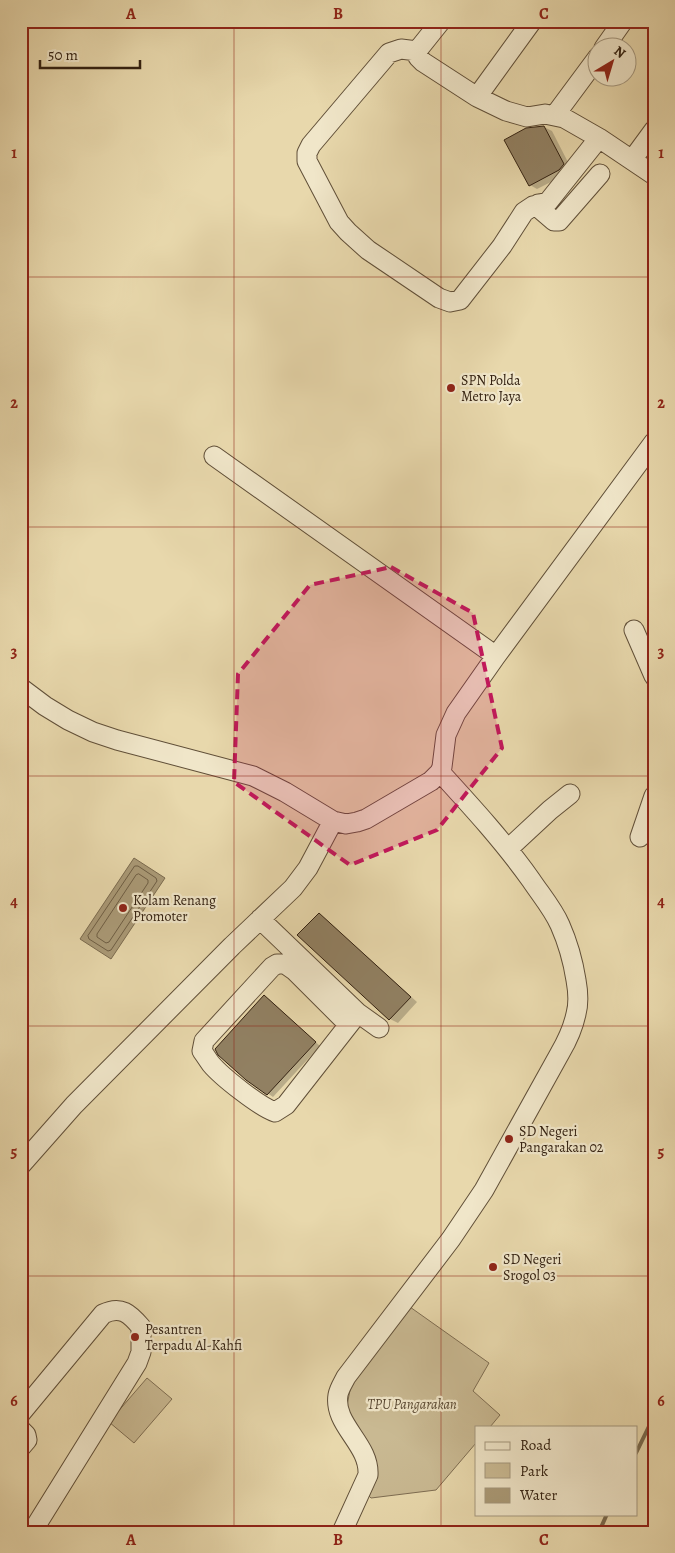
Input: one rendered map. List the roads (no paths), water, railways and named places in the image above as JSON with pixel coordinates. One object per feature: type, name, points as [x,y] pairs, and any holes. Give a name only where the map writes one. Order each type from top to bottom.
[{"type":"street","points":[[416,51],[441,21]]},
{"type":"street","points":[[477,97],[532,21]]},
{"type":"street","points":[[611,38],[623,21]]},
{"type":"street","points":[[416,51],[401,49],[389,53],[311,145],[306,161],[339,222],[368,250],[439,298],[450,302],[460,300],[502,246],[524,212],[538,204],[548,202],[598,138]]},
{"type":"street","points":[[416,51],[418,57],[423,62],[477,97],[506,111],[527,117],[545,114],[564,118],[654,175]]},
{"type":"street","points":[[555,115],[588,70]]},
{"type":"street","points":[[632,160],[654,130]]},
{"type":"street","points":[[538,204],[540,209],[554,221],[559,221],[600,174]]},
{"type":"street","points":[[21,688],[45,706],[93,732],[253,776],[285,792],[333,822],[346,824],[366,819],[431,781],[440,772],[446,735],[450,724],[496,656],[651,451]]},
{"type":"street","points":[[214,456],[496,656]]},
{"type":"street","points":[[634,630],[654,676]]},
{"type":"street","points":[[342,1532],[368,1475],[368,1466],[366,1457],[342,1417],[337,1404],[338,1393],[346,1377],[421,1281],[484,1190],[570,1034],[577,1013],[578,994],[575,972],[569,948],[559,924],[543,897],[508,849],[440,772]]},
{"type":"street","points":[[508,849],[570,794]]},
{"type":"street","points":[[640,837],[654,796]]},
{"type":"street","points":[[21,1165],[74,1105],[293,888],[302,878],[333,822]]},
{"type":"street","points":[[260,920],[353,1018]]},
{"type":"street","points":[[353,1018],[286,1104],[275,1112],[248,1095],[212,1064],[202,1051],[204,1041],[272,967],[277,964],[285,964],[296,971],[353,1018],[379,1028]]},
{"type":"street","points":[[21,1413],[103,1314],[111,1310],[119,1310],[132,1316],[141,1327],[141,1352],[137,1363],[32,1532]]},
{"type":"street","points":[[21,1430],[26,1435],[27,1440],[21,1447]]},
{"type":"water","name":"Kolam Renang Promoter","points":[[134,858],[165,878],[111,959],[80,939]]},
{"type":"waterway","points":[[638,1449],[654,1416]]},
{"type":"waterway","points":[[599,1532],[606,1516]]},
{"type":"place","name":"SPN Polda Metro Jaya","points":[[451,388]]},
{"type":"place","name":"Kolam Renang Promoter","points":[[123,908]]},
{"type":"place","name":"SD Negeri Pangarakan 02","points":[[509,1139]]},
{"type":"place","name":"SD Negeri Srogol 03","points":[[493,1267]]},
{"type":"place","name":"Pesantren Terpadu Al-Kahfi","points":[[135,1337]]},
{"type":"park label","name":"TPU Pangarakan","points":[[412,1404]]}]
